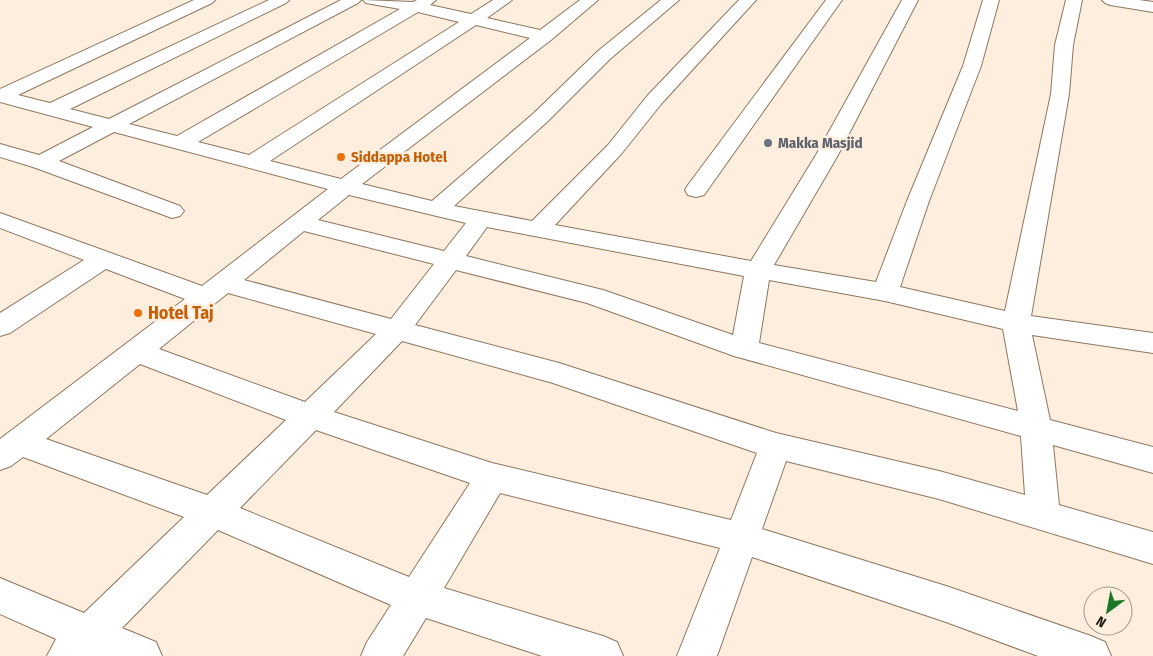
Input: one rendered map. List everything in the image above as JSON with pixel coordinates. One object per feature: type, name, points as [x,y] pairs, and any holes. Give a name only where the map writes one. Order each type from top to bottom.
[{"type":"street","points":[[0,96],[206,0]]},
{"type":"street","points":[[52,110],[280,0]]},
{"type":"street","points":[[41,162],[353,0]]},
{"type":"street","points":[[371,0],[422,4],[472,20],[544,36]]},
{"type":"street","points":[[252,163],[504,0]]},
{"type":"street","points":[[10,450],[345,187],[590,0]]},
{"type":"street","points":[[436,209],[542,117],[604,55],[671,0]]},
{"type":"street","points":[[537,230],[614,149],[655,100],[748,0]]},
{"type":"street","points":[[696,190],[834,0]]},
{"type":"street","points":[[744,349],[758,270],[827,155],[910,0]]},
{"type":"street","points":[[885,292],[918,202],[972,66],[992,0]]},
{"type":"street","points":[[1043,516],[1036,428],[1016,323],[1060,94],[1064,45],[1074,0]]},
{"type":"street","points":[[1110,0],[1152,12]]},
{"type":"street","points":[[179,144],[422,4]]},
{"type":"street","points":[[0,96],[345,187],[481,220],[885,292],[1016,323],[1153,343]]},
{"type":"street","points":[[0,150],[41,162],[172,211]]},
{"type":"street","points":[[0,220],[102,260],[215,290],[398,329],[559,374],[776,446],[940,485],[1153,548]]},
{"type":"street","points":[[79,644],[398,329],[481,220]]},
{"type":"street","points":[[300,223],[594,296],[744,349],[1153,460]]},
{"type":"street","points":[[0,326],[102,260]]},
{"type":"street","points":[[137,352],[310,416],[492,477],[741,538],[946,604],[1091,656]]},
{"type":"street","points":[[697,656],[776,446]]},
{"type":"street","points":[[10,450],[212,512],[418,598],[604,656]]},
{"type":"street","points":[[381,656],[492,477]]},
{"type":"street","points":[[0,596],[79,644],[142,656]]},
{"type":"place","name":"Makka Masjid","points":[[768,143]]},
{"type":"place","name":"Siddappa Hotel","points":[[341,157]]},
{"type":"place","name":"Hotel Taj","points":[[138,313]]}]
